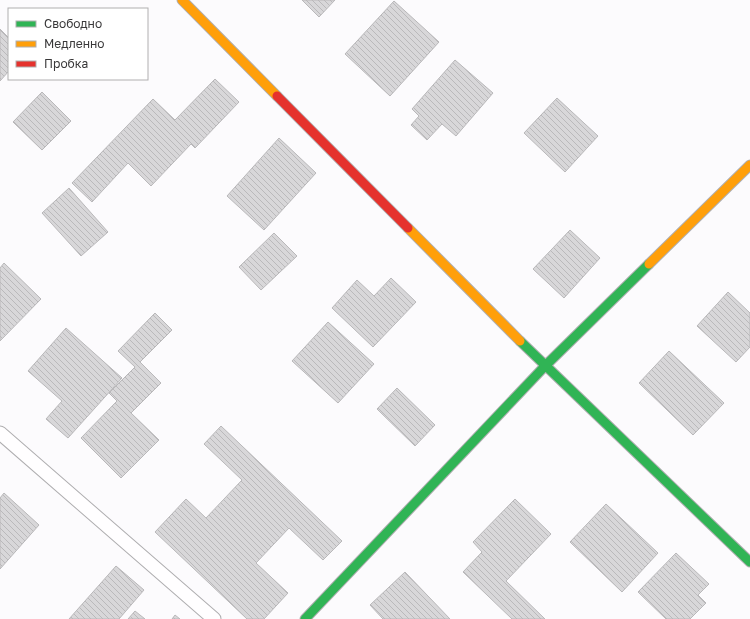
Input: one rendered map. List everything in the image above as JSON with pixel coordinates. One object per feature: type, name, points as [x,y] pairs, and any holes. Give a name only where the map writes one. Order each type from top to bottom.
[{"type":"street","points":[[182,0],[545,366],[750,562]]},
{"type":"street","points":[[306,619],[545,366],[750,165]]},
{"type":"lane","points":[[0,433],[214,619]]},
{"type":"building","points":[[302,0],[335,0],[319,17]]},
{"type":"building","points":[[394,1],[439,42],[390,96],[345,54]]},
{"type":"building","points":[[0,29],[8,37],[8,72],[0,81]]},
{"type":"building","points":[[455,60],[493,93],[456,136],[442,124],[427,140],[411,125],[419,116],[412,109]]},
{"type":"building","points":[[215,79],[239,102],[195,148],[191,144],[151,186],[128,163],[92,202],[72,183],[153,99],[175,120]]},
{"type":"building","points":[[42,92],[71,121],[42,150],[13,122]]},
{"type":"building","points":[[557,98],[598,136],[565,172],[524,133]]},
{"type":"building","points":[[279,138],[316,173],[264,230],[227,196]]},
{"type":"building","points":[[69,188],[108,232],[81,256],[42,213]]},
{"type":"building","points":[[570,230],[600,258],[564,298],[533,269]]},
{"type":"building","points":[[274,233],[297,256],[261,290],[239,267]]},
{"type":"building","points":[[4,263],[41,299],[0,341],[0,268]]},
{"type":"building","points":[[391,278],[416,302],[373,347],[332,308],[357,280],[374,296]]},
{"type":"building","points":[[728,292],[750,313],[750,347],[736,362],[697,326]]},
{"type":"building","points":[[155,313],[172,330],[140,362],[161,383],[131,413],[159,440],[121,478],[81,438],[117,401],[109,393],[135,367],[118,351]]},
{"type":"building","points":[[328,322],[374,364],[338,403],[292,361]]},
{"type":"building","points":[[66,328],[122,378],[68,438],[46,419],[62,401],[28,371]]},
{"type":"building","points":[[669,351],[724,403],[693,435],[639,383]]},
{"type":"building","points":[[397,388],[435,425],[415,446],[377,409]]},
{"type":"building","points":[[221,426],[342,541],[323,560],[289,528],[256,563],[288,593],[264,619],[247,619],[155,532],[186,499],[206,518],[242,480],[204,444]]},
{"type":"building","points":[[4,493],[39,525],[0,569],[0,498]]},
{"type":"building","points":[[515,499],[551,534],[506,581],[545,619],[512,619],[463,572],[482,552],[473,542]]},
{"type":"building","points":[[606,504],[658,553],[622,592],[570,542]]},
{"type":"building","points":[[676,553],[709,584],[698,595],[706,603],[690,619],[666,619],[638,592]]},
{"type":"building","points":[[116,566],[144,590],[119,619],[69,619]]},
{"type":"building","points":[[405,572],[450,619],[383,619],[370,605]]},
{"type":"building","points":[[135,611],[145,619],[128,619]]},
{"type":"building","points":[[175,615],[180,619],[172,619]]},
{"type":"traffic: fast","points":[[305,619],[545,366],[649,264]]},
{"type":"traffic: fast","points":[[520,341],[750,562]]},
{"type":"traffic: slow","points":[[182,0],[277,96]]},
{"type":"traffic: slow","points":[[649,264],[750,165]]},
{"type":"traffic: slow","points":[[408,228],[520,341]]},
{"type":"traffic: jam","points":[[277,96],[408,228]]}]
